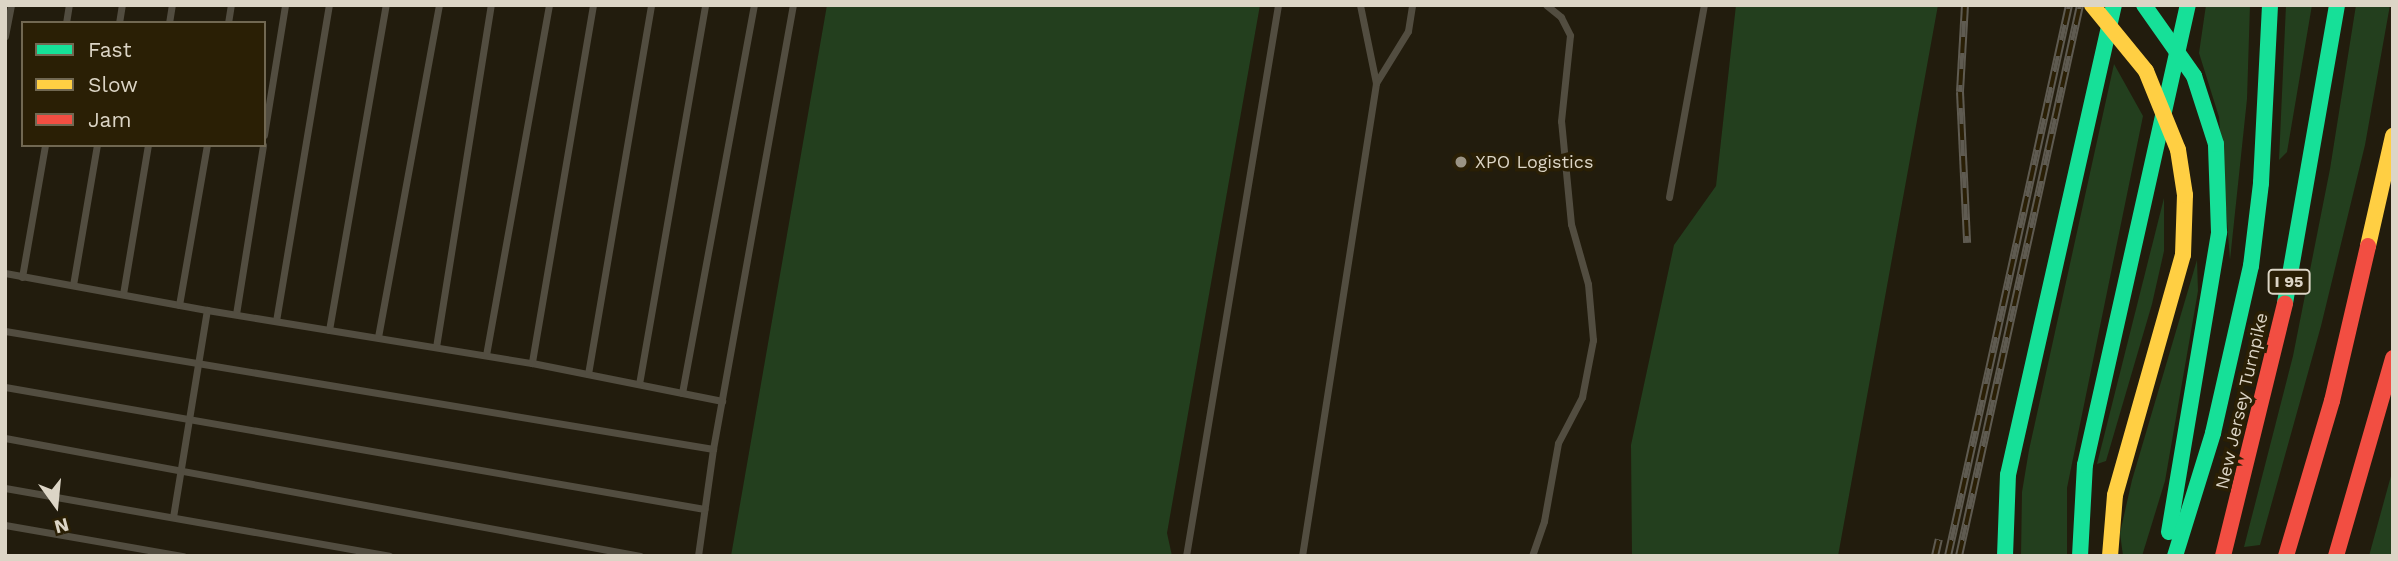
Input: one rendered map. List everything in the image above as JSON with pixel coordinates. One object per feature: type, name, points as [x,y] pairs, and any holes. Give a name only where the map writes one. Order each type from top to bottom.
[{"type":"highway","points":[[2092,5],[2146,71],[2178,150],[2185,195],[2183,255],[2115,495],[2110,556]]},
{"type":"highway","points":[[2005,556],[2010,462],[2114,5]]},
{"type":"highway","points":[[2144,5],[2194,76],[2216,144],[2219,239],[2166,556]]},
{"type":"highway","points":[[2080,556],[2085,465],[2189,5]]},
{"type":"highway","points":[[2175,556],[2213,433],[2251,266],[2261,183],[2270,5]]},
{"type":"highway","name":"New Jersey Turnpike","points":[[2222,556],[2288,289],[2337,5]]},
{"type":"highway","points":[[2286,556],[2332,401],[2393,136]]},
{"type":"highway","points":[[2336,556],[2393,358]]},
{"type":"lane","points":[[5,36],[11,5]]},
{"type":"lane","points":[[266,123],[285,5]]},
{"type":"lane","points":[[276,321],[329,5]]},
{"type":"lane","points":[[329,330],[386,5]]},
{"type":"lane","points":[[378,338],[439,5]]},
{"type":"lane","points":[[436,347],[491,5]]},
{"type":"lane","points":[[486,355],[549,5]]},
{"type":"lane","points":[[531,363],[593,5]]},
{"type":"lane","points":[[588,374],[651,5]]},
{"type":"lane","points":[[639,384],[705,5]]},
{"type":"lane","points":[[682,393],[754,5]]},
{"type":"lane","points":[[698,556],[713,449],[793,5]]},
{"type":"lane","points":[[1186,556],[1278,5]]},
{"type":"lane","points":[[1302,556],[1376,83],[1360,5]]},
{"type":"lane","points":[[1376,83],[1408,31],[1412,5]]},
{"type":"lane","points":[[1532,556],[1544,521],[1558,443],[1582,397],[1593,340],[1588,284],[1571,224],[1561,121],[1570,35],[1561,17],[1546,5]]},
{"type":"lane","points":[[1669,197],[1704,5]]},
{"type":"lane","points":[[22,276],[45,147]]},
{"type":"lane","points":[[73,285],[97,147]]},
{"type":"lane","points":[[123,294],[148,147]]},
{"type":"lane","points":[[179,305],[207,147]]},
{"type":"lane","points":[[236,314],[263,147]]},
{"type":"lane","points":[[5,274],[486,355],[722,401]]},
{"type":"lane","points":[[173,517],[207,310]]},
{"type":"lane","points":[[5,331],[713,449]]},
{"type":"lane","points":[[5,387],[704,509]]},
{"type":"lane","points":[[5,438],[640,556]]},
{"type":"lane","points":[[5,488],[389,556]]},
{"type":"lane","points":[[5,525],[183,556]]},
{"type":"green space","points":[[827,5],[1260,5],[1167,533],[1172,556],[731,556]]},
{"type":"green space","points":[[1736,5],[1938,5],[1838,556],[1632,556],[1631,445],[1674,245],[1716,186]]},
{"type":"green space","points":[[2206,5],[2250,5],[2247,99],[2230,260],[2219,117],[2199,53]]},
{"type":"green space","points":[[2286,5],[2312,5],[2287,152],[2279,160]]},
{"type":"green space","points":[[2356,5],[2390,5],[2365,145],[2321,326],[2260,545],[2244,547],[2293,356],[2330,169]]},
{"type":"green space","points":[[2114,64],[2143,116],[2067,488],[2067,556],[2021,556],[2022,492],[2029,450]]},
{"type":"green space","points":[[2164,198],[2164,251],[2152,304],[2106,461],[2097,464]]},
{"type":"green space","points":[[2197,260],[2198,291],[2165,481],[2142,556],[2123,556],[2120,533],[2132,480]]},
{"type":"green space","points":[[2393,469],[2393,556],[2369,556],[2389,483]]},
{"type":"railway","points":[[1965,5],[1960,92],[1967,243]]},
{"type":"railway","points":[[1948,556],[2069,5]]},
{"type":"railway","points":[[1959,556],[2080,5]]},
{"type":"railway","points":[[1935,556],[1939,539]]},
{"type":"traffic: fast","points":[[2005,556],[2008,475],[2114,5]]},
{"type":"traffic: fast","points":[[2144,5],[2194,76]]},
{"type":"traffic: fast","points":[[2080,556],[2085,465],[2188,5]]},
{"type":"traffic: fast","points":[[2175,556],[2213,433],[2251,266],[2261,183],[2270,5]]},
{"type":"traffic: fast","points":[[2285,303],[2337,5]]},
{"type":"traffic: fast","points":[[2169,532],[2219,232],[2216,144],[2194,76]]},
{"type":"traffic: slow","points":[[2092,5],[2146,71],[2178,150]]},
{"type":"traffic: slow","points":[[2368,246],[2393,136]]},
{"type":"traffic: slow","points":[[2110,556],[2115,495],[2183,255],[2185,195],[2178,150]]},
{"type":"traffic: jam","points":[[2286,556],[2332,401],[2368,246]]},
{"type":"traffic: jam","points":[[2223,556],[2285,303]]},
{"type":"traffic: jam","points":[[2336,556],[2393,358]]},
{"type":"place","name":"XPO Logistics","points":[[1461,162]]}]
